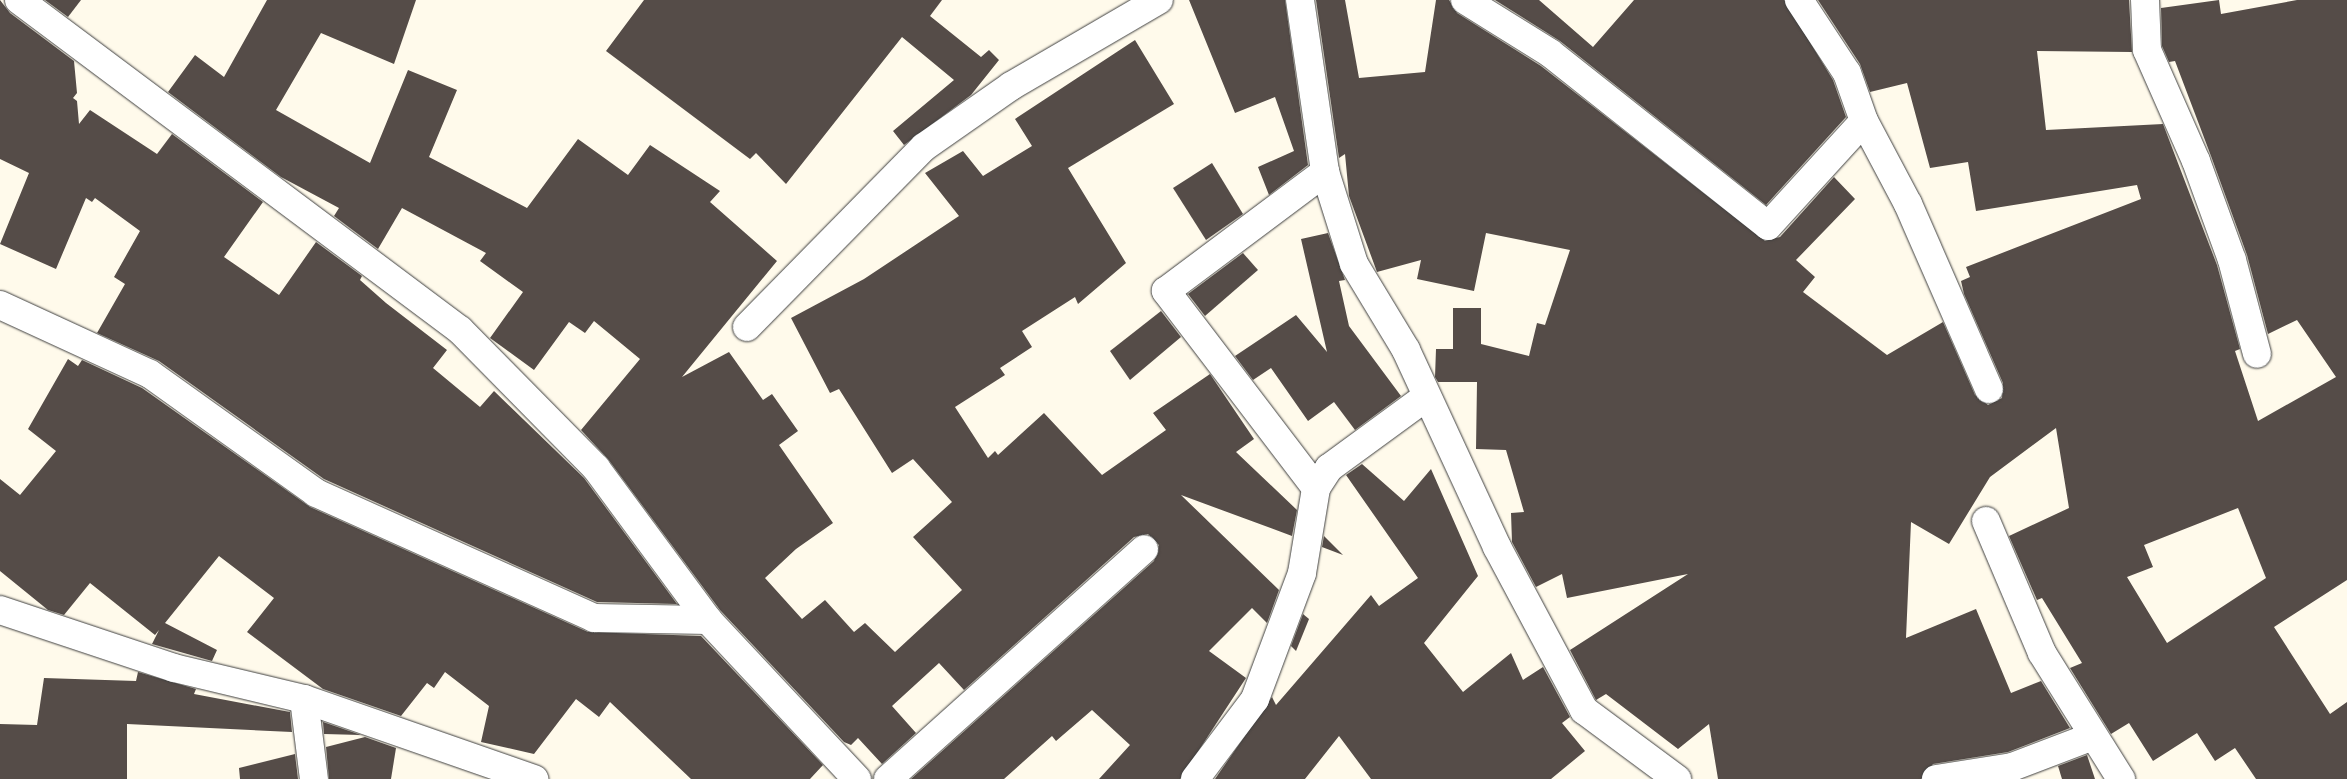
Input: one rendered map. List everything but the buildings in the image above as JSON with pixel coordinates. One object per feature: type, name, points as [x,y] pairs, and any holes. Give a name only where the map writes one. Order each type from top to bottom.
[{"type":"street","points":[[19,0],[134,91],[460,330],[596,468],[708,620],[858,779]]},
{"type":"street","points":[[747,327],[924,147],[1011,86],[1159,0]]},
{"type":"street","points":[[1300,0],[1325,172],[1354,264],[1406,350],[1496,547],[1584,710],[1677,779]]},
{"type":"street","points":[[1466,0],[1550,53],[1768,226],[1864,121]]},
{"type":"street","points":[[1799,0],[1847,73],[1864,121],[1912,213],[1989,389]]},
{"type":"street","points":[[2145,0],[2147,50],[2209,197],[2232,260],[2257,354]]},
{"type":"street","points":[[1316,488],[1166,291],[1325,172]]},
{"type":"street","points":[[0,305],[150,374],[316,493],[585,614],[594,618],[708,620]]},
{"type":"street","points":[[1195,779],[1255,699],[1302,573],[1316,488],[1329,468],[1426,397]]},
{"type":"street","points":[[1986,521],[2042,653],[2121,779]]},
{"type":"street","points":[[888,779],[1144,549]]},
{"type":"street","points":[[0,610],[174,668],[304,698],[534,779]]},
{"type":"street","points":[[304,698],[314,779]]},
{"type":"street","points":[[1936,779],[2012,768],[2093,736]]}]
